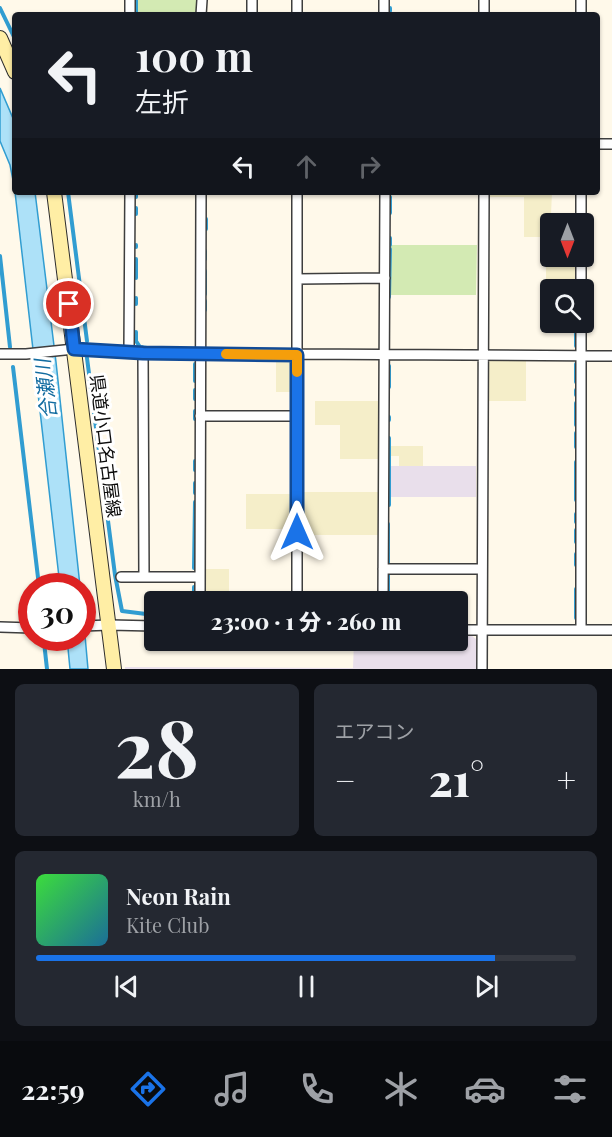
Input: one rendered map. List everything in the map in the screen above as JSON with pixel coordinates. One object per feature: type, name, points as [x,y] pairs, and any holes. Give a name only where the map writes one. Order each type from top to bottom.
[{"type":"main road","points":[[0,38],[11,50]]},
{"type":"main road","name":"県道小口名古屋線","points":[[54,195],[69,350],[104,625],[114,669]]},
{"type":"street","points":[[129,351],[130,195]]},
{"type":"street","points":[[200,591],[201,195]]},
{"type":"street","points":[[297,195],[297,591]]},
{"type":"street","points":[[383,591],[385,195]]},
{"type":"street","points":[[482,669],[484,195]]},
{"type":"street","points":[[581,195],[581,213]]},
{"type":"street","points":[[297,279],[384,278]]},
{"type":"street","points":[[580,630],[581,333]]},
{"type":"street","points":[[0,354],[69,350],[201,354],[612,356]]},
{"type":"street","points":[[143,353],[144,577]]},
{"type":"street","points":[[200,416],[297,416]]},
{"type":"street","points":[[383,570],[482,570]]},
{"type":"street","points":[[121,577],[200,577]]},
{"type":"street","points":[[96,625],[144,626]]},
{"type":"street","points":[[0,627],[18,628]]},
{"type":"street","points":[[468,630],[612,630]]},
{"type":"shaded area","points":[[490,195],[552,195],[551,213],[540,213],[540,237],[524,237],[524,197],[490,197]]},
{"type":"shaded area","points":[[546,267],[575,267],[575,279],[546,279]]},
{"type":"shaded area","points":[[276,358],[286,358],[291,362],[291,392],[276,392]]},
{"type":"shaded area","points":[[493,359],[526,359],[526,401],[489,401],[489,362]]},
{"type":"shaded area","points":[[315,401],[380,401],[380,459],[340,459],[340,425],[315,425]]},
{"type":"shaded area","points":[[391,446],[423,446],[423,466],[399,466],[399,456],[391,456]]},
{"type":"shaded area","points":[[391,466],[476,466],[476,497],[391,497]]},
{"type":"shaded area","points":[[302,492],[378,492],[378,535],[302,535]]},
{"type":"shaded area","points":[[246,494],[291,494],[291,529],[246,529]]},
{"type":"shaded area","points":[[206,569],[229,569],[229,591],[206,591]]},
{"type":"shaded area","points":[[468,635],[476,639],[476,669],[125,669],[125,667],[353,668],[354,651],[468,651]]},
{"type":"green space","points":[[137,0],[198,0],[198,12],[137,12]]},
{"type":"green space","points":[[390,245],[477,245],[476,295],[391,295]]},
{"type":"water","points":[[0,88],[12,116],[12,175],[0,141]]},
{"type":"water","name":"合瀬川","points":[[15,195],[35,195],[79,573],[59,573]]},
{"type":"water","points":[[68,651],[86,651],[88,669],[70,669]]},
{"type":"waterway","points":[[136,0],[136,12]]},
{"type":"waterway","points":[[0,8],[12,33]]},
{"type":"waterway","points":[[68,195],[87,341]]},
{"type":"waterway","points":[[390,197],[390,213]]},
{"type":"waterway","points":[[136,208],[136,214]]},
{"type":"waterway","points":[[206,219],[206,229]]},
{"type":"waterway","points":[[390,238],[390,245]]},
{"type":"waterway","points":[[389,297],[390,249]]},
{"type":"waterway","points":[[205,251],[205,259]]},
{"type":"waterway","points":[[0,256],[10,347]]},
{"type":"waterway","points":[[136,259],[136,278]]},
{"type":"waterway","points":[[205,271],[205,294]]},
{"type":"waterway","points":[[136,298],[136,304]]},
{"type":"waterway","points":[[205,301],[205,310]]},
{"type":"waterway","points":[[136,332],[136,341],[140,347],[154,349]]},
{"type":"waterway","points":[[576,333],[576,346]]},
{"type":"waterway","points":[[87,358],[115,575],[122,611],[144,614]]},
{"type":"waterway","points":[[195,364],[195,381]]},
{"type":"waterway","points":[[576,364],[576,382]]},
{"type":"waterway","points":[[389,366],[389,387]]},
{"type":"waterway","points":[[13,367],[37,573]]},
{"type":"waterway","points":[[195,390],[195,399]]},
{"type":"waterway","points":[[576,390],[576,395]]},
{"type":"waterway","points":[[576,403],[576,425]]},
{"type":"waterway","points":[[195,411],[195,419]]},
{"type":"waterway","points":[[576,433],[576,447]]},
{"type":"waterway","points":[[389,438],[389,505]]},
{"type":"waterway","points":[[195,461],[195,470]]},
{"type":"waterway","points":[[576,462],[576,500]]},
{"type":"waterway","points":[[195,483],[195,493]]},
{"type":"waterway","points":[[194,568],[195,502]]},
{"type":"waterway","points":[[576,514],[576,522]]},
{"type":"waterway","points":[[388,524],[388,564]]},
{"type":"waterway","points":[[576,530],[576,542]]},
{"type":"waterway","points":[[576,554],[576,565]]},
{"type":"waterway","points":[[388,573],[388,591]]},
{"type":"waterway","points":[[576,589],[576,618]]},
{"type":"waterway","points":[[45,651],[47,669]]},
{"type":"slow traffic","points":[[226,354],[297,355],[297,372]]},
{"type":"route","points":[[69,304],[74,349],[143,353],[297,355],[297,532]]}]
